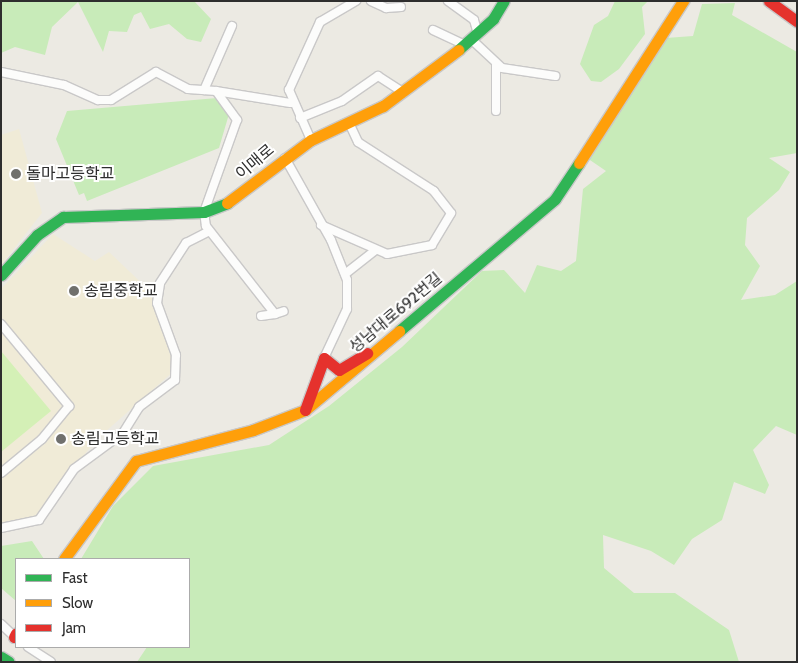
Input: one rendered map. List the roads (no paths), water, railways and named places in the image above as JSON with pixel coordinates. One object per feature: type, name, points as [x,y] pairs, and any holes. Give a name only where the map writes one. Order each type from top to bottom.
[{"type":"street","points":[[311,140],[290,102],[289,90],[320,22],[356,1]]},
{"type":"street","points":[[371,1],[386,8],[401,7]]},
{"type":"street","points":[[448,1],[474,20],[471,39]]},
{"type":"street","name":"이매로","points":[[1,275],[37,235],[63,217],[204,212],[236,199],[285,158],[311,140],[404,93],[471,39],[504,1]]},
{"type":"street","name":"성남대로692번길","points":[[65,558],[136,461],[253,430],[305,410],[555,199],[683,1]]},
{"type":"street","points":[[769,1],[797,20]]},
{"type":"street","points":[[783,1],[797,11]]},
{"type":"street","points":[[204,90],[232,26]]},
{"type":"street","points":[[433,30],[471,39],[496,65],[556,76]]},
{"type":"street","points":[[496,65],[496,111]]},
{"type":"street","points":[[1,72],[49,80],[98,100],[111,100],[156,72],[188,89],[216,91],[290,102]]},
{"type":"street","points":[[300,118],[342,102],[378,76],[404,93]]},
{"type":"street","points":[[216,91],[236,120],[204,212],[208,232],[275,314]]},
{"type":"street","points":[[321,225],[374,251],[387,254],[432,245],[451,213],[434,191],[358,142],[349,122]]},
{"type":"street","points":[[285,158],[345,274],[347,310],[324,358],[305,410]]},
{"type":"street","points":[[1,528],[39,520],[74,469],[122,433],[139,407],[175,380],[176,355],[157,303],[160,283],[186,243],[208,232]]},
{"type":"street","points":[[345,274],[374,251]]},
{"type":"street","points":[[261,316],[284,311]]},
{"type":"street","points":[[1,324],[69,406],[42,439],[1,473]]},
{"type":"street","points":[[324,358],[339,370],[358,355],[374,351]]},
{"type":"street","points":[[1,624],[15,635]]},
{"type":"street","points":[[30,648],[51,662]]},
{"type":"street","points":[[1,657],[9,662]]},
{"type":"place","name":"돌마고등학교","points":[[16,174]]},
{"type":"place","name":"송림중학교","points":[[74,291]]},
{"type":"place","name":"송림고등학교","points":[[61,439]]}]
